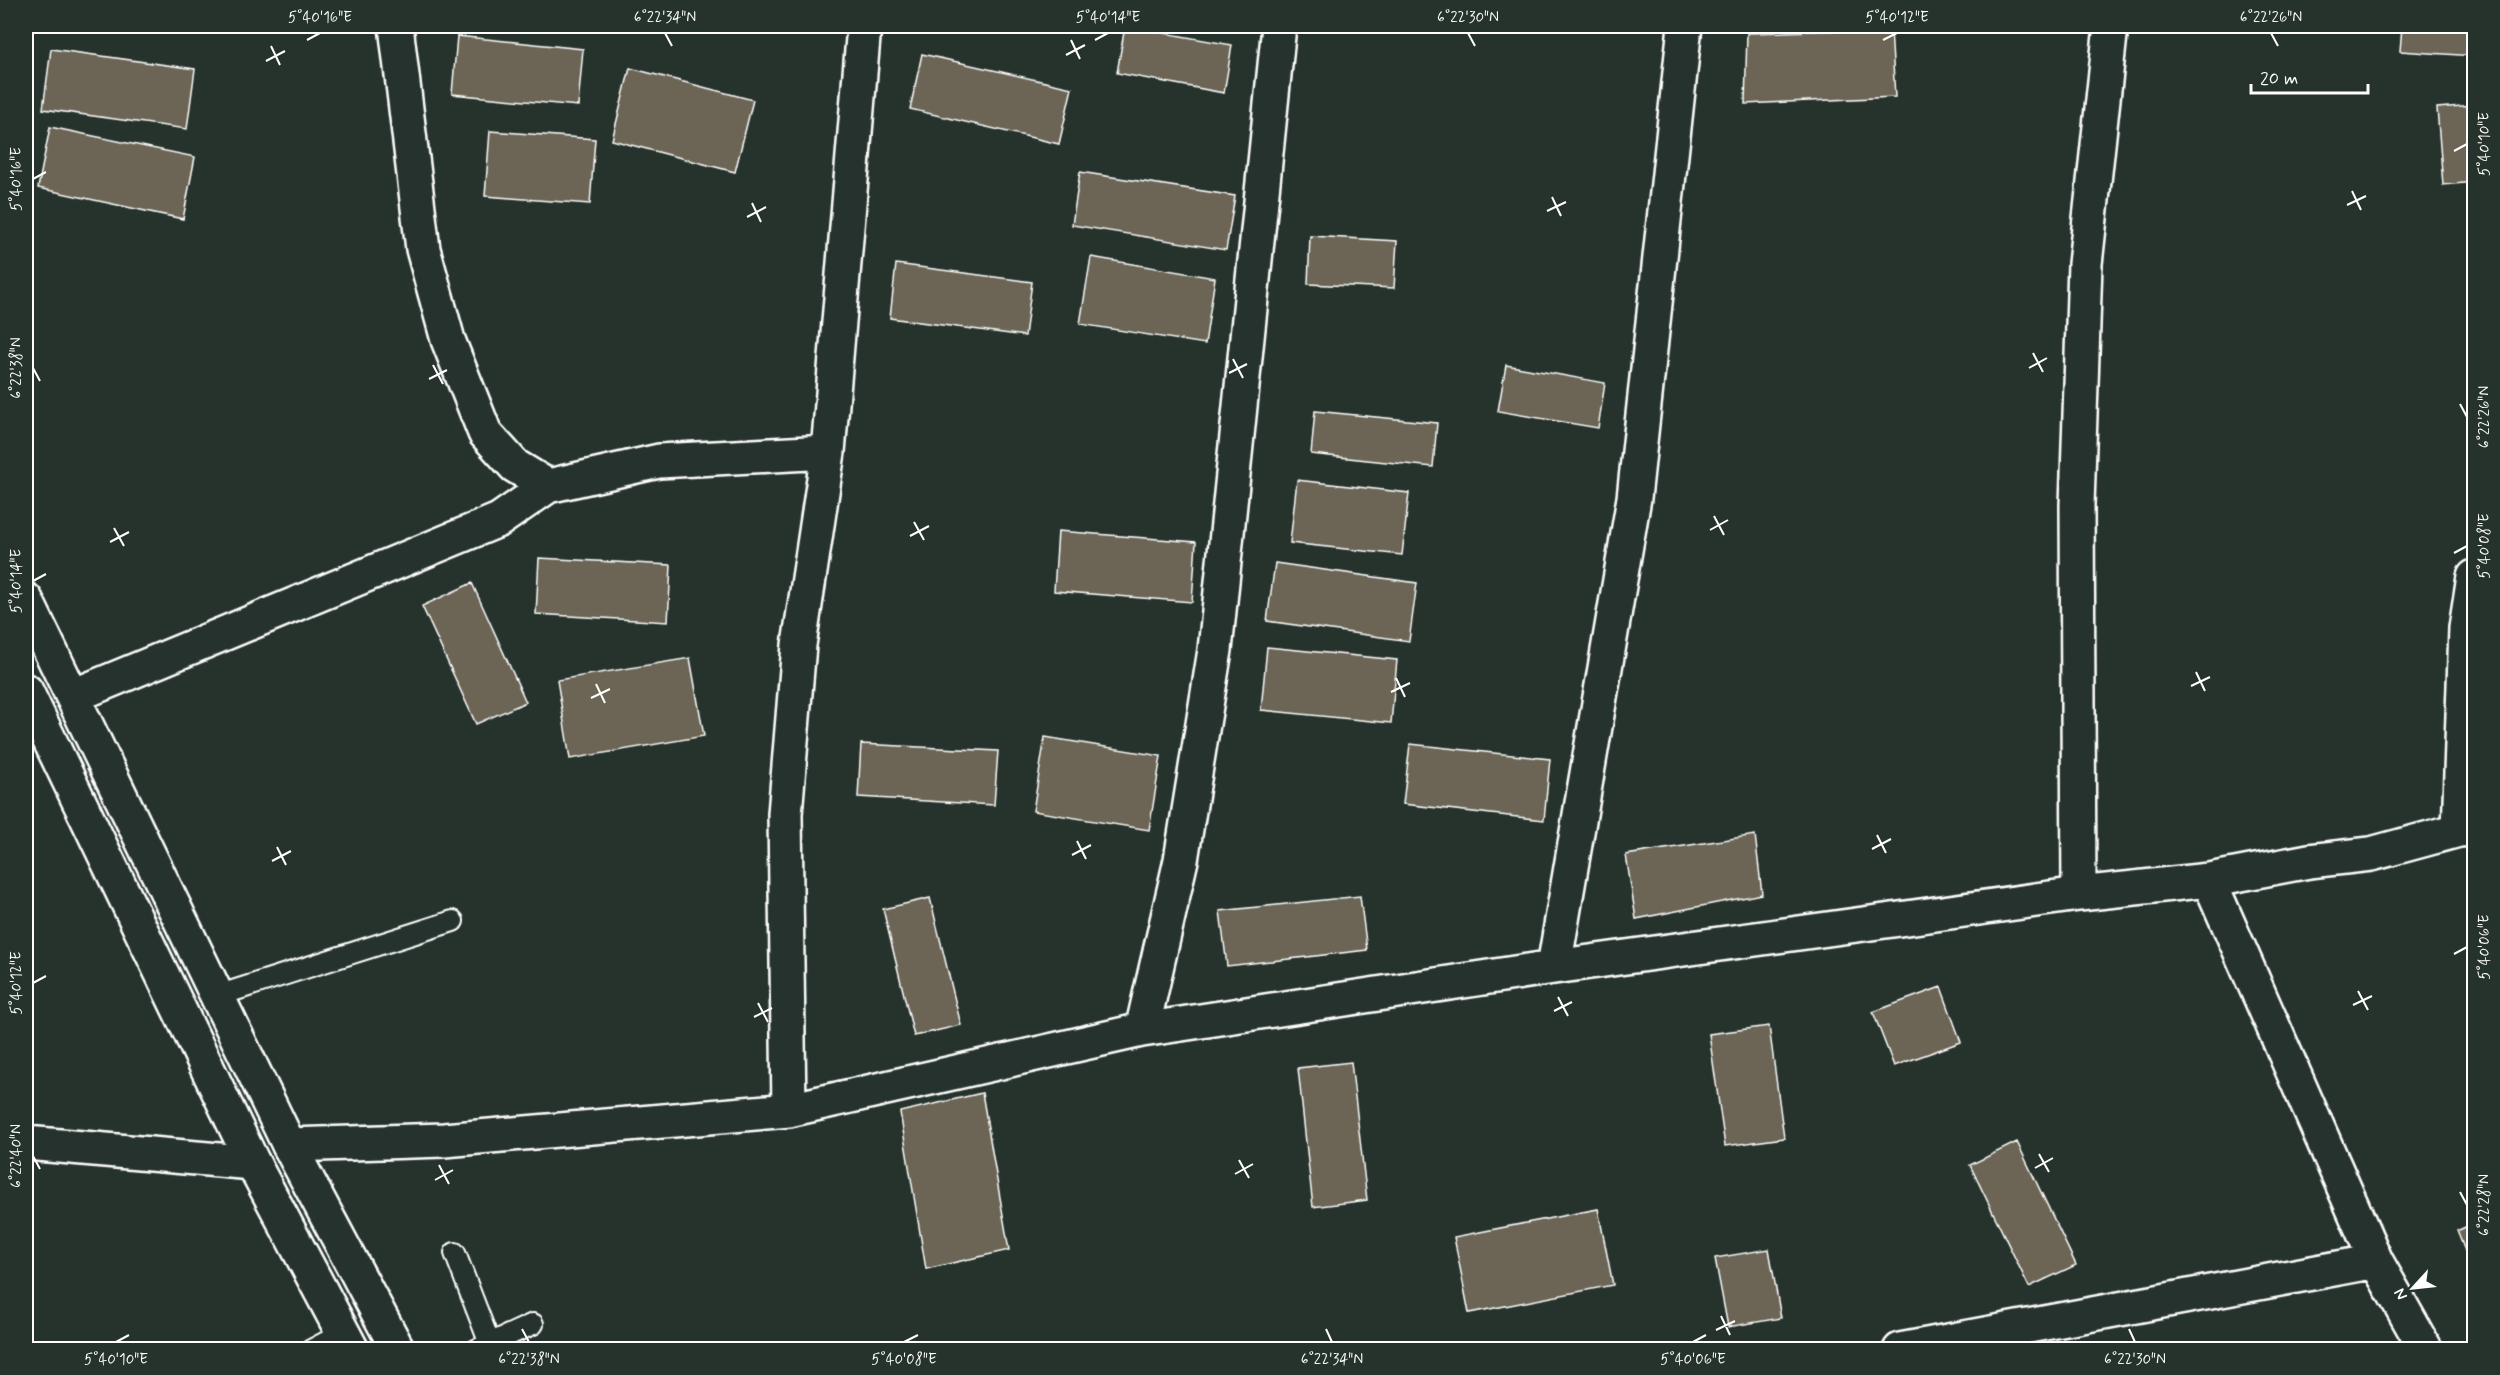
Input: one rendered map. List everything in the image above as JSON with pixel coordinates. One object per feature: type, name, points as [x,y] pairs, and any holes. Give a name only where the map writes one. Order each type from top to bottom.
[{"type":"street","points":[[396,26],[423,249],[448,340],[485,433],[515,466],[548,486]]},
{"type":"street","points":[[789,1110],[785,814],[800,645],[828,452],[864,26]]},
{"type":"street","points":[[1142,1030],[1181,860],[1215,650],[1279,26]]},
{"type":"street","points":[[1554,968],[1634,498],[1685,26]]},
{"type":"street","points":[[2079,894],[2076,505],[2085,264],[2111,26]]},
{"type":"street","points":[[73,696],[499,520],[548,486],[659,461],[828,452]]},
{"type":"street","points":[[289,1145],[444,1140],[789,1110],[1142,1030],[1554,968],[2079,894],[2209,880],[2309,861],[2371,854],[2467,829],[2466,628],[2475,577]]},
{"type":"street","points":[[26,600],[289,1145],[398,1350]]},
{"type":"street","points":[[26,691],[253,1164],[348,1341]]},
{"type":"street","points":[[2209,880],[2376,1261],[2426,1350]]},
{"type":"street","points":[[26,1143],[253,1164]]},
{"type":"street","points":[[1900,1350],[2376,1261]]},
{"type":"lane","points":[[218,996],[453,921]]},
{"type":"lane","points":[[455,1253],[483,1347],[533,1324]]},
{"type":"lane","points":[[311,1350],[348,1341]]},
{"type":"building","points":[[1125,26],[1232,45],[1224,93],[1117,73]]},
{"type":"building","points":[[2402,26],[2474,26],[2474,56],[2400,51]]},
{"type":"building","points":[[1891,29],[1895,97],[1745,104],[1747,33]]},
{"type":"building","points":[[457,36],[583,49],[578,106],[452,94]]},
{"type":"building","points":[[51,49],[195,69],[187,129],[43,109]]},
{"type":"building","points":[[922,54],[1072,88],[1059,144],[910,109]]},
{"type":"building","points":[[630,68],[753,100],[735,172],[612,140]]},
{"type":"building","points":[[2474,105],[2474,182],[2443,185],[2437,108]]},
{"type":"building","points":[[50,127],[195,157],[183,219],[38,188]]},
{"type":"building","points":[[490,131],[595,139],[590,204],[485,196]]},
{"type":"building","points":[[1080,172],[1235,196],[1226,250],[1072,225]]},
{"type":"building","points":[[1310,236],[1397,241],[1394,288],[1308,284]]},
{"type":"building","points":[[1091,257],[1215,278],[1205,344],[1080,324]]},
{"type":"building","points":[[896,264],[1032,282],[1025,336],[890,318]]},
{"type":"building","points":[[1506,365],[1605,383],[1598,428],[1498,411]]},
{"type":"building","points":[[1315,411],[1437,423],[1433,467],[1311,454]]},
{"type":"building","points":[[1297,480],[1409,493],[1402,555],[1290,543]]},
{"type":"building","points":[[1058,531],[1196,542],[1192,602],[1054,591]]},
{"type":"building","points":[[539,558],[671,565],[668,622],[536,614]]},
{"type":"building","points":[[1275,563],[1417,583],[1409,641],[1267,621]]},
{"type":"building","points":[[472,583],[526,702],[476,724],[422,606]]},
{"type":"building","points":[[1267,647],[1397,660],[1391,723],[1261,710]]},
{"type":"building","points":[[690,658],[704,736],[570,759],[557,680]]},
{"type":"building","points":[[1045,737],[1161,756],[1149,830],[1033,811]]},
{"type":"building","points":[[861,744],[998,751],[994,805],[858,797]]},
{"type":"building","points":[[1410,744],[1550,759],[1544,820],[1403,804]]},
{"type":"building","points":[[1755,835],[1762,894],[1636,919],[1626,855]]},
{"type":"building","points":[[1360,896],[1367,950],[1227,966],[1220,911]]},
{"type":"building","points":[[930,898],[961,1025],[914,1036],[883,909]]},
{"type":"building","points":[[1941,987],[1961,1042],[1894,1066],[1873,1012]]},
{"type":"building","points":[[1769,1026],[1784,1138],[1725,1146],[1709,1034]]},
{"type":"building","points":[[1351,1062],[1367,1200],[1313,1207],[1298,1068]]},
{"type":"building","points":[[982,1093],[1009,1250],[926,1269],[900,1112]]},
{"type":"building","points":[[2017,1142],[2076,1265],[2029,1287],[1970,1165]]},
{"type":"building","points":[[1598,1209],[1613,1285],[1469,1313],[1454,1237]]},
{"type":"building","points":[[2474,1223],[2474,1273],[2457,1231]]},
{"type":"building","points":[[1769,1249],[1781,1318],[1728,1327],[1715,1258]]},
{"type":"building","points":[[2026,1331],[2036,1350],[1994,1350]]}]
